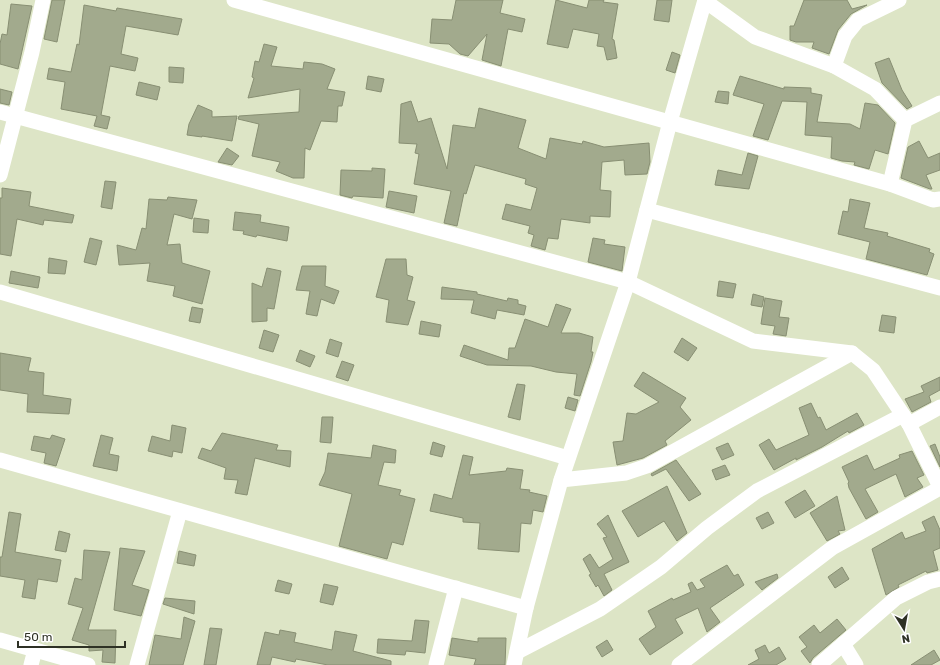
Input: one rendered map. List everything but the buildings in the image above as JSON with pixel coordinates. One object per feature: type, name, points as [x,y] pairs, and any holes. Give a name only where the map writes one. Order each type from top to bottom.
[{"type":"street","points":[[0,175],[7,114],[32,52],[43,0]]},
{"type":"street","points":[[234,0],[890,184],[933,200],[940,199]]},
{"type":"street","points":[[834,66],[845,36],[858,20],[900,0]]},
{"type":"street","points":[[515,658],[526,608],[568,458],[628,282],[670,122],[705,1],[755,37],[834,66],[875,89],[905,120]]},
{"type":"street","points":[[905,120],[940,103]]},
{"type":"street","points":[[7,114],[628,282],[754,340],[852,354],[873,370],[906,419],[940,488],[832,548],[678,665]]},
{"type":"street","points":[[890,184],[905,120]]},
{"type":"street","points":[[647,210],[940,288]]},
{"type":"street","points":[[0,292],[568,458]]},
{"type":"street","points":[[562,480],[626,473],[647,466],[852,354]]},
{"type":"street","points":[[515,658],[600,609],[661,567],[707,528],[757,491],[906,419],[940,407]]},
{"type":"street","points":[[0,460],[526,608]]},
{"type":"street","points":[[137,665],[180,511]]},
{"type":"street","points":[[820,665],[896,598],[928,582],[940,579]]},
{"type":"street","points":[[436,665],[456,588]]},
{"type":"street","points":[[0,640],[88,665]]},
{"type":"street","points":[[843,644],[856,665]]},
{"type":"street","points":[[31,665],[35,650]]}]
